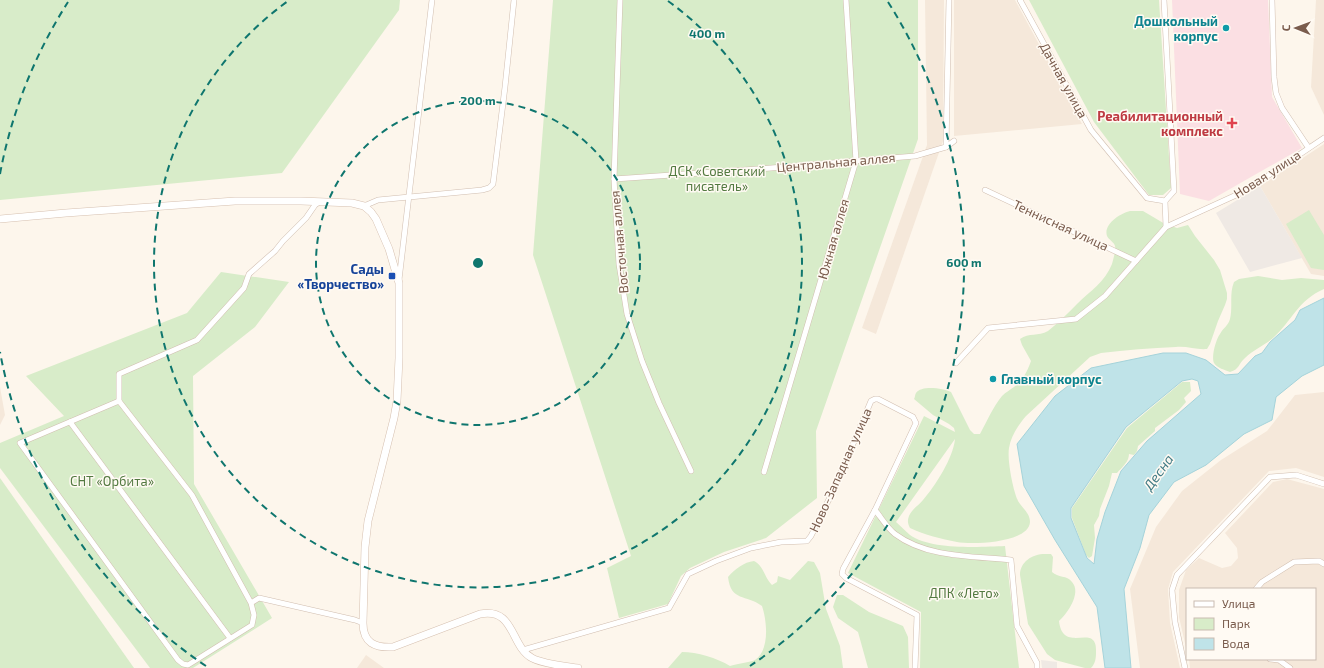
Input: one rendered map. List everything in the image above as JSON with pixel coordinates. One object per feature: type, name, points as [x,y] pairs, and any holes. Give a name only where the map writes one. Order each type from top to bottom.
[{"type":"street","points":[[432,0],[399,283],[400,351],[397,401],[390,439],[377,481],[368,521],[365,547],[364,634],[371,643],[378,647],[393,647],[480,614],[496,614],[505,619],[523,650],[532,658],[578,668]]},
{"type":"street","points":[[364,206],[378,200],[482,190],[489,188],[493,184],[497,160],[514,0]]},
{"type":"street","name":"Восточная аллея","points":[[620,0],[614,179],[619,264],[627,314],[642,361],[659,403],[691,471]]},
{"type":"street","name":"Южная аллея","points":[[764,472],[856,161],[846,0]]},
{"type":"street","points":[[946,147],[949,0]]},
{"type":"street","name":"Дачная улица","points":[[1020,0],[1091,130],[1147,198],[1164,201]]},
{"type":"street","points":[[956,363],[988,328],[1076,319],[1105,296],[1166,227],[1164,201],[1174,191],[1164,0]]},
{"type":"street","points":[[1272,0],[1274,76],[1276,93],[1282,108],[1308,148]]},
{"type":"street","name":"Новая улица","points":[[1166,227],[1245,191],[1324,138]]},
{"type":"street","points":[[946,147],[954,140]]},
{"type":"street","name":"Центральная аллея","points":[[614,179],[916,156],[946,147]]},
{"type":"street","name":"Теннисная улица","points":[[985,190],[1136,261]]},
{"type":"street","points":[[0,219],[235,201],[320,201],[352,203],[364,206],[376,219],[389,249],[399,283]]},
{"type":"street","points":[[119,401],[20,443],[178,660],[183,664],[188,665],[252,625],[254,615],[251,603],[192,495],[119,401],[119,374],[197,340],[244,288],[249,274],[275,251],[320,201]]},
{"type":"street","name":"Ново-Западная улица","points":[[523,650],[669,608],[688,574],[716,561],[751,548],[781,542],[807,541],[811,536],[834,489],[871,401],[878,399],[913,417],[916,423],[875,510]]},
{"type":"street","points":[[70,422],[230,638]]},
{"type":"street","points":[[1185,668],[1175,622],[1172,590],[1177,575],[1270,477],[1296,475],[1324,484]]},
{"type":"street","points":[[915,668],[917,615],[846,578],[842,574],[843,569],[875,510],[893,533],[906,541],[934,552],[1011,560],[1017,626],[1037,663],[1037,668]]},
{"type":"street","points":[[1257,588],[1262,582],[1294,562],[1319,561],[1324,564]]},
{"type":"street","points":[[251,603],[259,598],[363,623]]},
{"type":"street","points":[[1279,660],[1290,668]]},
{"type":"shaded area","points":[[925,0],[944,0],[943,141],[876,334],[862,328],[927,145]]},
{"type":"shaded area","points":[[954,0],[1015,0],[1082,124],[954,136]]},
{"type":"shaded area","name":"Реабилитационный комплекс","points":[[1172,0],[1268,0],[1272,97],[1302,148],[1209,201],[1180,194]]},
{"type":"shaded area","points":[[1316,0],[1324,0],[1324,115],[1311,87]]},
{"type":"shaded area","points":[[1324,144],[1324,276],[1311,274],[1260,186]]},
{"type":"shaded area","points":[[1260,186],[1302,258],[1250,272],[1216,213]]},
{"type":"shaded area","points":[[0,387],[5,415],[0,425]]},
{"type":"shaded area","points":[[1324,392],[1324,477],[1296,468],[1269,471],[1173,572],[1168,589],[1170,623],[1180,668],[1140,668],[1130,589],[1156,527],[1182,491],[1221,460],[1267,431],[1295,395]]},
{"type":"shaded area","points":[[1287,479],[1324,489],[1324,668],[1190,668],[1189,660],[1316,660],[1316,588],[1186,588],[1186,648],[1179,617],[1179,590],[1186,570],[1199,558],[1222,568],[1231,566],[1238,558],[1237,548],[1225,533],[1273,482]]},
{"type":"shaded area","points":[[366,655],[384,668],[357,668]]},
{"type":"shaded area","points":[[1041,660],[1057,662],[1057,668],[1042,668]]},
{"type":"green space","points":[[0,0],[400,0],[399,10],[282,173],[0,200]]},
{"type":"green space","name":"ДСК «Советский писатель»","points":[[553,0],[918,0],[918,139],[816,431],[817,498],[766,538],[724,552],[690,568],[681,576],[668,604],[619,618],[607,568],[631,556],[533,255]]},
{"type":"green space","points":[[1029,0],[1159,0],[1171,188],[1163,195],[1149,195],[1094,122]]},
{"type":"green space","points":[[1309,210],[1324,235],[1324,270],[1311,268],[1286,224]]},
{"type":"green space","name":"ДПК «Лето»","points":[[1130,211],[1143,211],[1165,224],[1177,228],[1188,225],[1214,260],[1220,270],[1227,293],[1227,299],[1210,344],[1207,349],[1180,347],[1148,349],[1101,353],[1090,357],[1026,416],[1013,435],[1009,448],[1009,460],[1016,496],[1029,516],[1030,522],[1027,529],[1010,538],[986,543],[964,543],[921,533],[910,528],[908,522],[909,516],[928,494],[938,479],[951,454],[955,439],[896,522],[910,535],[919,540],[930,543],[956,546],[1005,546],[1019,668],[920,668],[921,612],[848,573],[924,416],[955,432],[954,428],[933,415],[914,399],[916,394],[919,390],[927,388],[938,388],[951,392],[970,430],[974,434],[980,434],[999,400],[1020,382],[1028,369],[1031,361],[1020,339],[1048,331],[1101,281],[1112,264],[1115,250],[1115,246],[1107,236],[1106,232],[1108,227],[1110,223],[1122,214]]},
{"type":"green space","name":"СНТ «Орбита»","points":[[221,272],[289,282],[255,327],[193,376],[194,484],[272,618],[193,668],[150,668],[0,468],[0,443],[64,416],[26,376],[187,313]]},
{"type":"green space","points":[[1258,276],[1282,280],[1301,278],[1324,280],[1324,289],[1301,305],[1273,338],[1248,355],[1237,368],[1230,372],[1219,368],[1215,365],[1213,360],[1218,336],[1230,319],[1234,282],[1239,279]]},
{"type":"green space","points":[[1182,382],[1190,382],[1191,391],[1184,398],[1186,402],[1179,410],[1155,428],[1155,431],[1138,446],[1134,455],[1129,454],[1127,462],[1117,473],[1112,473],[1099,516],[1094,525],[1095,538],[1092,556],[1089,558],[1086,555],[1072,518],[1072,508],[1127,428]]},
{"type":"green space","points":[[0,478],[134,668],[0,668]]},
{"type":"green space","points":[[1040,554],[1051,554],[1053,557],[1052,572],[1070,580],[1075,587],[1072,603],[1066,614],[1059,621],[1062,631],[1067,636],[1073,638],[1092,639],[1095,644],[1096,653],[1091,668],[1085,668],[1055,660],[1047,654],[1028,624],[1020,575],[1022,566],[1031,557]]},
{"type":"green space","points":[[754,561],[760,566],[772,585],[777,582],[778,576],[790,580],[808,561],[814,562],[820,573],[826,609],[840,646],[843,668],[668,668],[682,652],[707,656],[730,666],[753,661],[760,655],[766,635],[762,606],[736,594],[732,590],[728,577],[740,566]]},
{"type":"green space","points":[[837,595],[843,595],[869,612],[903,626],[908,637],[909,668],[868,668],[858,632],[838,618],[833,607]]},
{"type":"water","name":"Десна","points":[[1324,298],[1324,365],[1302,376],[1276,397],[1272,420],[1244,434],[1206,465],[1174,482],[1149,515],[1140,548],[1124,589],[1131,668],[1105,668],[1097,607],[1055,540],[1024,486],[1017,444],[1055,396],[1091,368],[1163,353],[1186,353],[1206,360],[1225,375],[1238,374],[1255,356],[1262,353],[1270,342],[1295,320],[1300,310]],"holes":[[[1192,379],[1198,381],[1201,394],[1147,441],[1121,471],[1105,512],[1097,539],[1094,564],[1087,558],[1071,518],[1071,508],[1126,427],[1182,381]]]},
{"type":"place","name":"Дошкольный корпус","points":[[1226,28]]},
{"type":"place","name":"Реабилитационный комплекс","points":[[1232,123]]},
{"type":"place","name":"Сады «Творчество»","points":[[392,276]]},
{"type":"place","name":"Главный корпус","points":[[993,379]]}]
